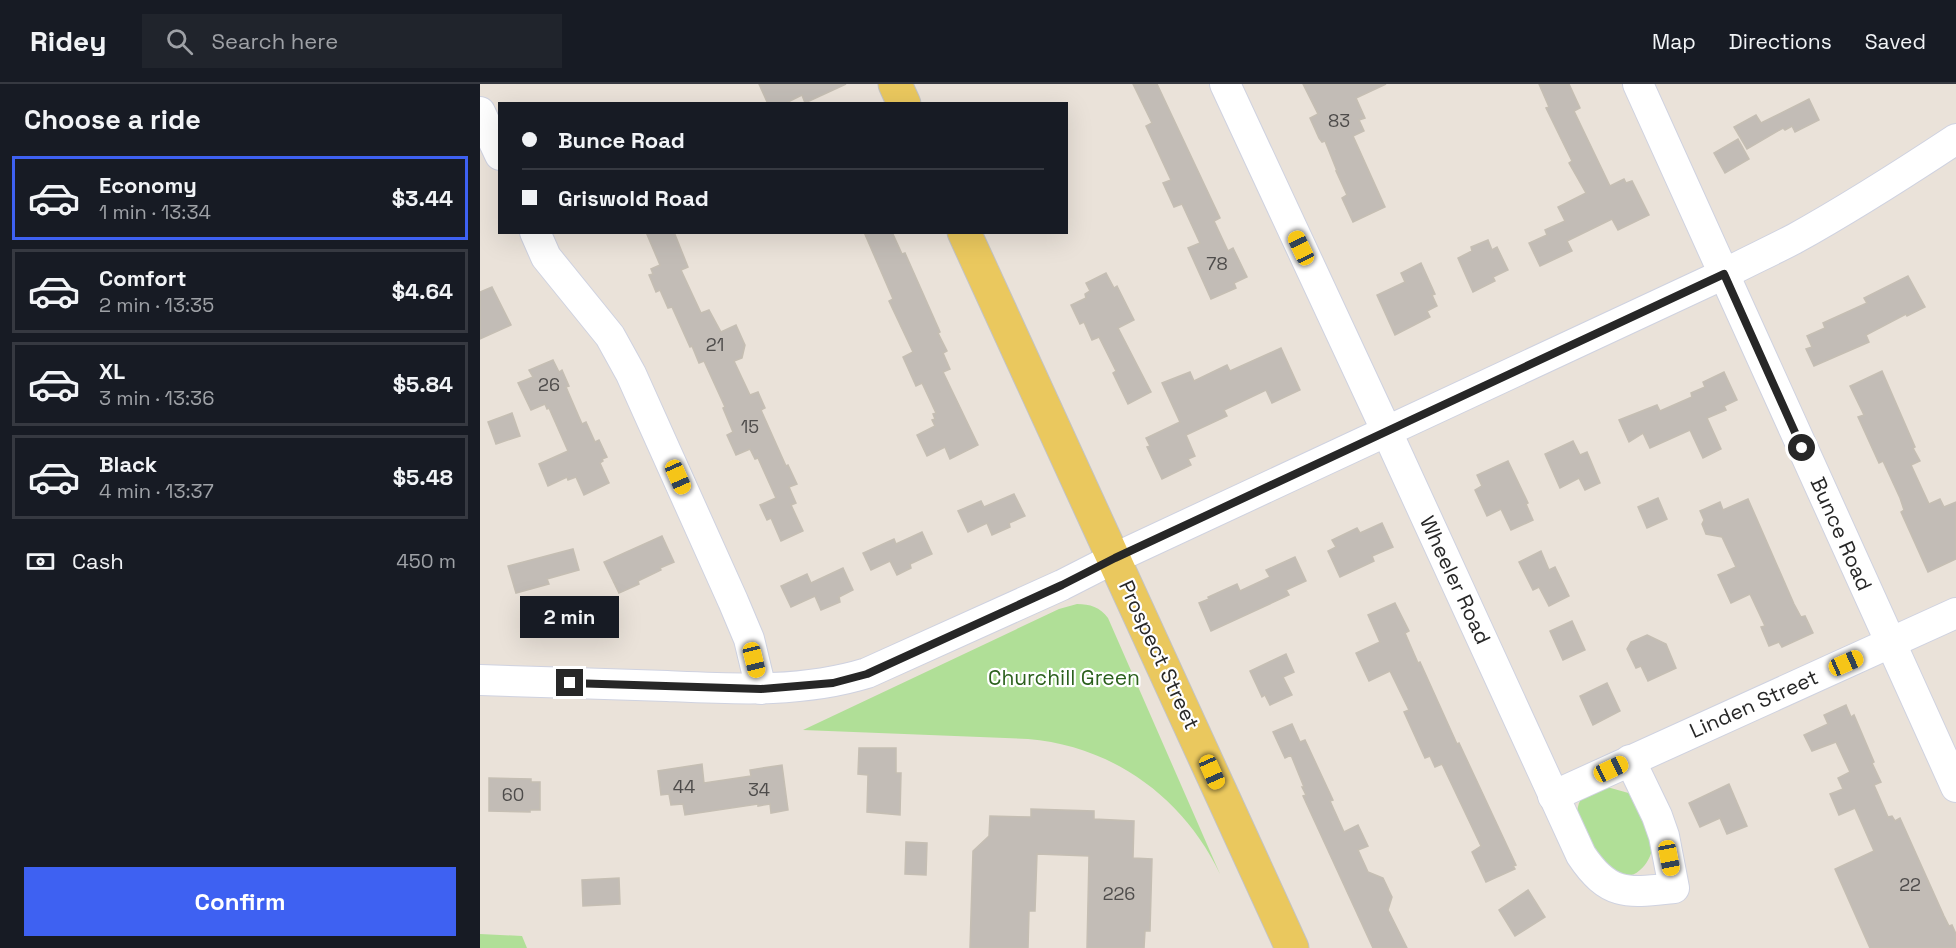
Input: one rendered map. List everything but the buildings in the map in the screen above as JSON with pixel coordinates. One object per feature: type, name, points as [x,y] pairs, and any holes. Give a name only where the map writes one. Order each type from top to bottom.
[{"type":"main road","points":[[896,84],[903,102]]},
{"type":"main road","name":"Prospect Street","points":[[965,234],[1292,948]]},
{"type":"street","name":"Wheeler Road","points":[[1225,84],[1388,432],[1581,855],[1593,873],[1607,884],[1625,891],[1674,888],[1664,836],[1630,760]]},
{"type":"street","name":"Bunce Road","points":[[1638,84],[1956,788]]},
{"type":"street","points":[[480,112],[498,151]]},
{"type":"street","points":[[480,680],[761,689],[823,684],[867,674],[1062,585],[1115,558],[1724,274],[1840,213],[1956,139]]},
{"type":"street","points":[[536,234],[546,257],[610,336],[631,374],[733,601],[748,639],[761,689]]},
{"type":"street","name":"Linden Street","points":[[1553,796],[1956,613]]},
{"type":"green space","name":"Churchill Green","points":[[1077,604],[1094,607],[1108,618],[1220,874],[1205,847],[1187,822],[1166,800],[1117,765],[1089,752],[1028,739],[803,730],[1059,609]]},
{"type":"green space","points":[[1607,787],[1632,794],[1637,799],[1653,846],[1645,865],[1631,875],[1615,872],[1608,866],[1595,849],[1578,819],[1577,810],[1581,800]]},
{"type":"green space","points":[[480,934],[522,936],[527,948],[480,948]]},
{"type":"route","points":[[570,683],[761,689],[813,686],[867,674],[1062,585],[1115,558],[1724,274],[1802,448]]}]
